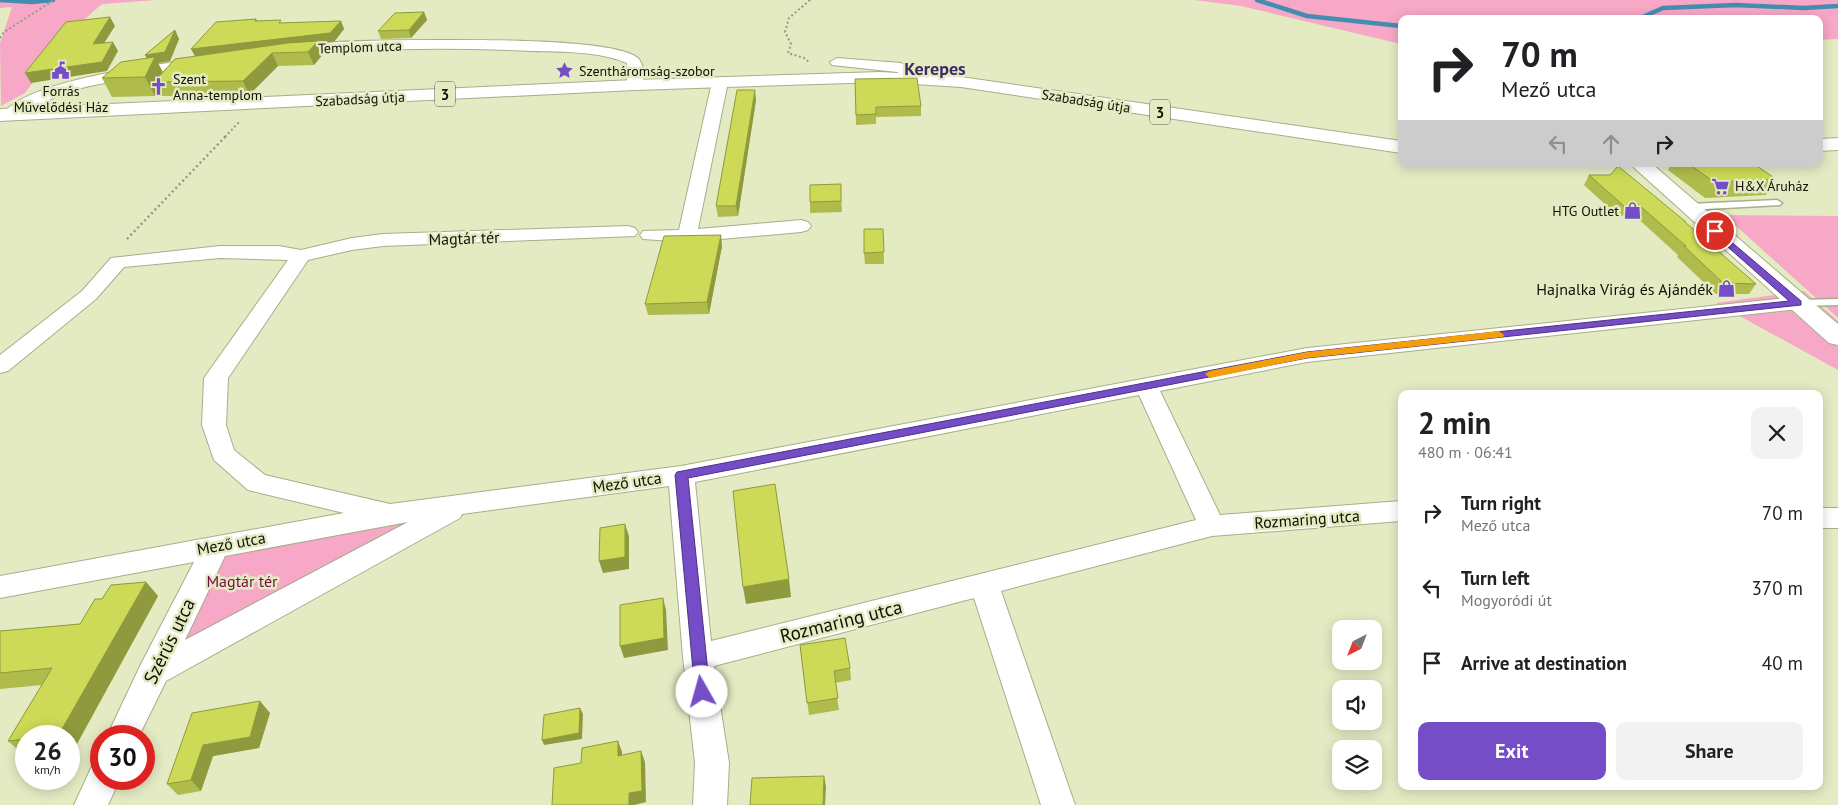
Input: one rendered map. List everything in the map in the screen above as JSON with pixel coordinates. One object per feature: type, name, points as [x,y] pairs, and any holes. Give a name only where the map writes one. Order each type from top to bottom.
[{"type":"main road","name":"Szabadság útja","points":[[5,115],[635,85],[833,78],[918,79],[961,82],[1398,147]]},
{"type":"main road","points":[[1823,145],[1838,144]]},
{"type":"main road","points":[[1643,167],[1838,337]]},
{"type":"street","name":"Templom utca","points":[[275,52],[388,45],[495,46],[601,50],[625,55],[632,60],[636,66],[635,85]]},
{"type":"street","points":[[5,115],[34,99],[54,91],[115,77],[210,61]]},
{"type":"street","name":"Szabadság útja","points":[[837,62],[901,68],[918,79]]},
{"type":"street","points":[[687,236],[720,82]]},
{"type":"street","points":[[650,235],[687,236],[801,226]]},
{"type":"street","name":"Magtár tér","points":[[0,366],[89,295],[118,262],[220,252],[279,252],[301,256],[352,244],[383,240],[628,232]]},
{"type":"street","points":[[301,256],[251,331],[216,378],[214,425],[223,454],[257,483],[392,514]]},
{"type":"street","name":"Mező utca","points":[[0,587],[392,514],[682,475],[1307,355],[1798,303]]},
{"type":"street","points":[[1147,387],[1212,526]]},
{"type":"street","points":[[682,475],[698,657],[712,763],[710,805]]},
{"type":"street","name":"Mező utca","points":[[152,673],[464,504]]},
{"type":"street","name":"Rozmaring utca","points":[[698,657],[1212,526],[1398,511]]},
{"type":"street","points":[[1823,518],[1838,518]]},
{"type":"street","name":"Szérűs utca","points":[[128,725],[216,546]]},
{"type":"street","points":[[984,584],[1058,805]]},
{"type":"street","points":[[91,805],[98,790]]},
{"type":"lane","points":[[1688,207],[1777,203]]},
{"type":"lane","points":[[1798,303],[1838,302]]},
{"type":"path","points":[[0,38],[4,32],[54,0]]},
{"type":"path","points":[[810,0],[788,18],[785,32],[791,44],[788,52],[804,58],[812,64],[825,66],[837,62]]},
{"type":"path","points":[[127,239],[256,104]]},
{"type":"green space","points":[[0,0],[156,0],[102,4],[71,31],[25,93],[1,106],[0,43],[12,7],[0,8]]},
{"type":"green space","points":[[1194,0],[1838,0],[1838,39],[1823,40],[1823,15],[1398,15],[1398,43],[1241,6]]},
{"type":"green space","points":[[1724,215],[1838,216],[1838,318]]},
{"type":"green space","points":[[1804,291],[1838,321],[1838,370],[1716,303]]},
{"type":"green space","name":"Magtár tér","points":[[464,504],[152,673],[216,546]]},
{"type":"building","points":[[424,12],[409,30],[378,31],[395,13]]},
{"type":"building","points":[[110,17],[93,44],[113,42],[102,62],[25,73],[66,22]]},
{"type":"building","points":[[256,19],[255,21],[281,20],[279,23],[341,21],[330,33],[191,49],[216,22]]},
{"type":"building","points":[[175,30],[165,52],[145,55]]},
{"type":"building","points":[[318,41],[308,52],[272,53],[243,81],[154,82],[175,59],[288,43]]},
{"type":"building","points":[[155,57],[145,77],[102,78],[121,62]]},
{"type":"building","points":[[917,78],[921,106],[876,107],[876,114],[856,115],[855,79]]},
{"type":"building","points":[[737,90],[755,90],[736,206],[716,206]]},
{"type":"building","points":[[1619,167],[1686,222],[1756,284],[1723,283],[1684,246],[1686,246],[1639,205],[1624,206],[1589,175],[1610,175]]},
{"type":"building","points":[[1693,167],[1758,167],[1776,179],[1714,182]]},
{"type":"building","points":[[841,184],[841,201],[810,202],[810,185]]},
{"type":"building","points":[[864,229],[883,229],[884,252],[864,253]]},
{"type":"building","points":[[721,235],[707,302],[645,304],[664,236]]},
{"type":"building","points":[[775,484],[789,579],[743,587],[733,491]]},
{"type":"building","points":[[625,524],[625,557],[599,561],[600,528]]},
{"type":"building","points":[[146,582],[64,725],[18,725],[52,668],[0,673],[0,631],[80,624],[95,599],[102,599],[111,585]]},
{"type":"building","points":[[663,598],[664,638],[620,646],[620,605]]},
{"type":"building","points":[[845,638],[850,668],[834,671],[838,698],[807,703],[800,645]]},
{"type":"building","points":[[260,701],[250,737],[203,745],[191,780],[167,784],[192,713]]},
{"type":"building","points":[[580,708],[579,733],[542,740],[544,715]]},
{"type":"building","points":[[15,729],[15,740],[8,741]]},
{"type":"building","points":[[618,741],[618,756],[641,751],[642,791],[629,793],[629,805],[552,805],[554,768],[581,763],[582,748]]},
{"type":"building","points":[[824,776],[823,805],[750,805],[752,778]]},
{"type":"waterway","points":[[0,0],[32,2],[53,0]]},
{"type":"waterway","points":[[1257,0],[1307,16],[1398,26]]},
{"type":"waterway","points":[[1647,15],[1663,8],[1736,5],[1804,8],[1838,6]]},
{"type":"slow traffic","points":[[1210,374],[1307,355],[1499,335]]},
{"type":"place","name":"Forrás Művelődési Ház","points":[[61,71]]},
{"type":"place","name":"Szentháromság-szobor","points":[[565,71]]},
{"type":"place","name":"Szent Anna-templom","points":[[159,87]]},
{"type":"place","name":"H&X Áruház","points":[[1721,186]]},
{"type":"place","name":"HTG Outlet","points":[[1633,211]]},
{"type":"place","name":"Hajnalka Virág és Ajándék","points":[[1727,289]]},
{"type":"district","name":"Kerepes","points":[[935,68]]},
{"type":"route","points":[[702,692],[682,475],[1307,355],[1798,303],[1715,231]]}]
